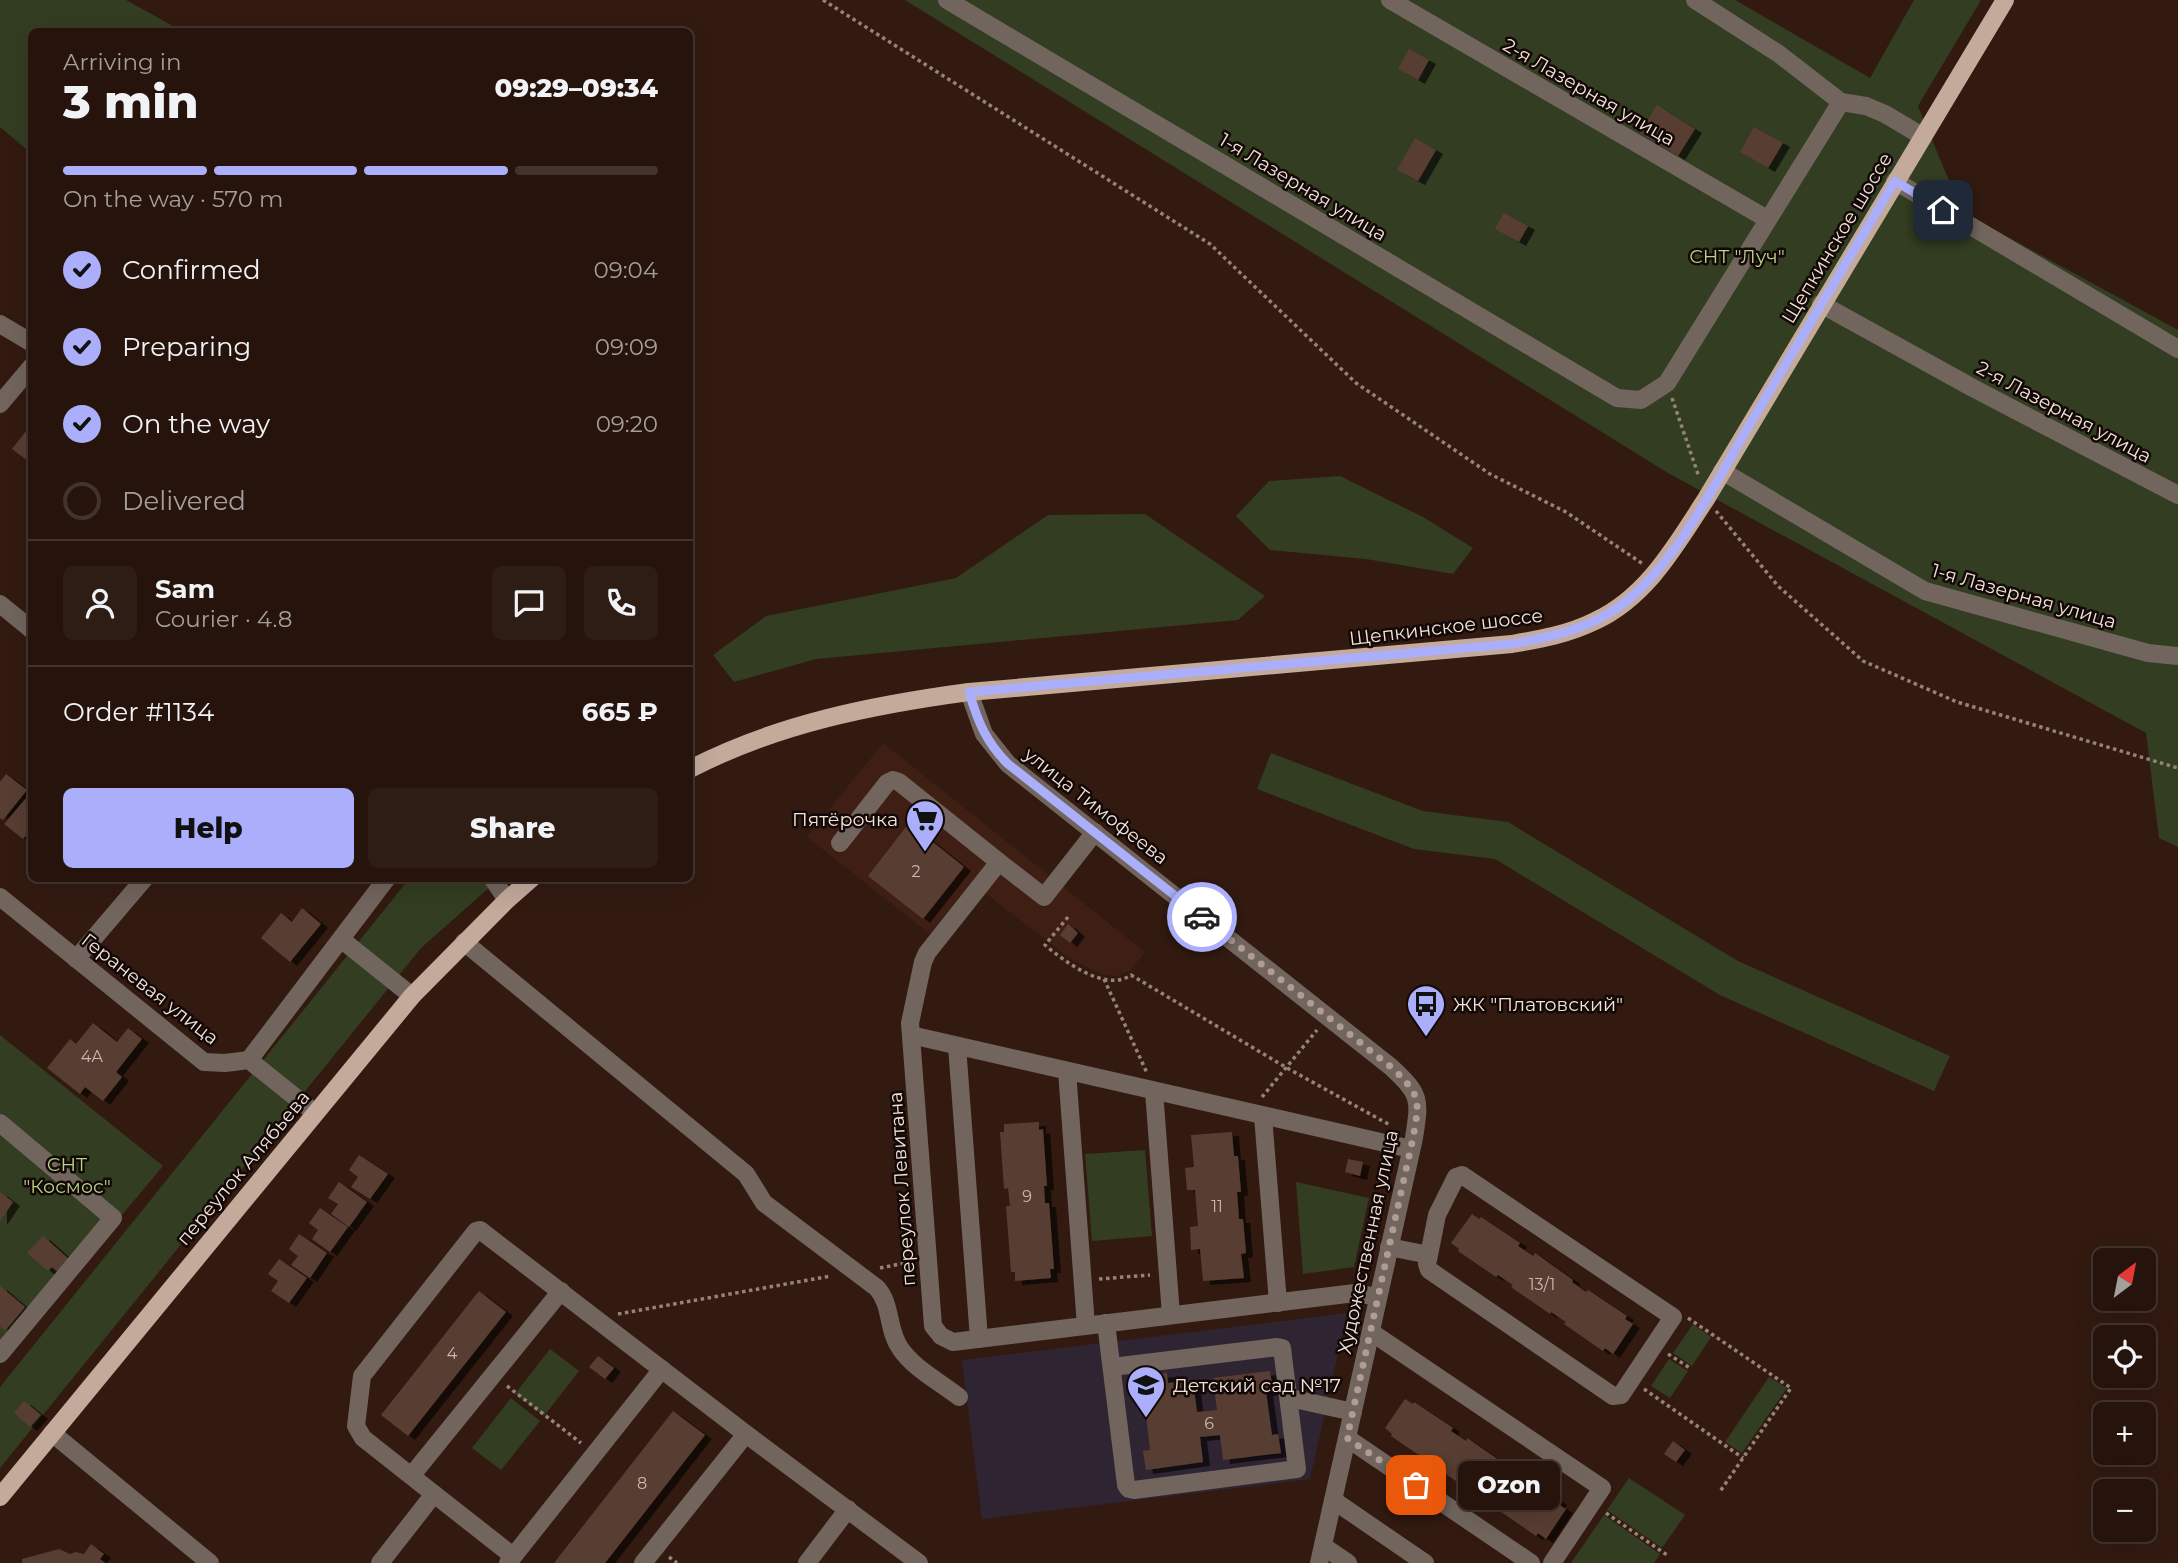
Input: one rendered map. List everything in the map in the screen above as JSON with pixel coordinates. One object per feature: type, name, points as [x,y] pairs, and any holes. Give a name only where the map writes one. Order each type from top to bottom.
[{"type":"main road","name":"Щепкинское шоссе","points":[[693,768],[760,738],[806,723],[900,701],[969,692],[1512,644],[1564,633],[1597,621],[1638,592],[1667,558],[1706,499],[2005,0]]},
{"type":"main road","name":"переулок Алябьева","points":[[0,1497],[412,996],[527,882]]},
{"type":"street","name":"1-я Лазерная улица","points":[[947,0],[1617,398],[1641,401],[1667,383]]},
{"type":"street","name":"2-я Лазерная улица","points":[[1390,0],[1767,219]]},
{"type":"street","points":[[1695,0],[1779,54],[1842,102],[1866,106],[1885,114],[1922,136]]},
{"type":"street","points":[[1667,383],[1842,102]]},
{"type":"street","points":[[1895,181],[2178,349]]},
{"type":"street","name":"2-я Лазерная улица","points":[[1821,304],[1973,388],[2178,495]]},
{"type":"street","points":[[0,324],[28,341]]},
{"type":"street","points":[[0,404],[28,371]]},
{"type":"street","name":"1-я Лазерная улица","points":[[1722,471],[1925,592],[2148,653],[2178,656]]},
{"type":"street","points":[[0,604],[28,626]]},
{"type":"street","name":"улица Тимофеева","points":[[969,692],[978,722],[993,748],[1008,764],[1391,1067],[1416,1094]]},
{"type":"street","points":[[840,843],[892,780],[899,782],[1044,897],[1095,832]]},
{"type":"street","name":"переулок Левитана","points":[[979,1339],[953,1342],[933,1326],[911,1029],[925,957],[999,862]]},
{"type":"street","points":[[76,959],[142,882]]},
{"type":"street","points":[[315,1113],[249,1060],[384,882]]},
{"type":"street","points":[[495,882],[507,900]]},
{"type":"street","name":"Гераневая улица","points":[[0,897],[204,1062],[249,1060]]},
{"type":"street","points":[[342,940],[412,996]]},
{"type":"street","points":[[464,942],[746,1174],[764,1203],[884,1296],[891,1329],[900,1349],[959,1396]]},
{"type":"street","points":[[911,1029],[957,1046],[1257,1114],[1412,1144]]},
{"type":"street","points":[[957,1046],[979,1339],[1355,1293],[1378,1297]]},
{"type":"street","points":[[1067,1071],[1086,1326]]},
{"type":"street","points":[[1154,1091],[1171,1315]]},
{"type":"street","name":"Художественная улица","points":[[1321,1554],[1412,1144],[1418,1107],[1416,1094]]},
{"type":"street","points":[[1257,1114],[1278,1303]]},
{"type":"street","points":[[0,1123],[113,1218],[0,1354]]},
{"type":"street","points":[[1462,1175],[1673,1317],[1621,1395],[1614,1396],[1429,1270],[1429,1255],[1437,1215],[1456,1177],[1462,1175]]},
{"type":"street","points":[[662,1369],[510,1560],[412,1475],[363,1438],[356,1426],[362,1376],[476,1231],[485,1231],[746,1434],[919,1563]]},
{"type":"street","points":[[1390,1247],[1429,1255]]},
{"type":"street","points":[[412,1475],[561,1291]]},
{"type":"street","points":[[1107,1323],[1112,1367],[1126,1485],[1134,1490],[1295,1471],[1298,1466],[1284,1352],[1278,1346],[1112,1367]]},
{"type":"street","points":[[1371,1332],[1600,1484],[1602,1488],[1593,1504],[1552,1563]]},
{"type":"street","points":[[1290,1398],[1353,1412]]},
{"type":"street","points":[[52,1433],[210,1563]]},
{"type":"street","points":[[643,1563],[746,1434]]},
{"type":"street","points":[[1347,1438],[1531,1563]]},
{"type":"street","points":[[380,1563],[434,1494]]},
{"type":"street","points":[[1333,1500],[1426,1563]]},
{"type":"street","points":[[807,1563],[848,1509]]},
{"type":"street","points":[[1321,1554],[1348,1563]]},
{"type":"path","points":[[822,0],[1210,244],[1356,383],[1490,474],[1566,512],[1655,572]]},
{"type":"path","points":[[1667,383],[1706,499],[1778,586],[1863,662],[1957,702],[2178,768]]},
{"type":"path","points":[[1068,916],[1045,945],[1079,970],[1113,981],[1131,975],[1412,1144]]},
{"type":"path","points":[[1104,979],[1154,1091]]},
{"type":"path","points":[[1257,1114],[1287,1068],[1328,1017]]},
{"type":"path","points":[[595,1318],[928,1259]]},
{"type":"path","points":[[1083,1280],[1168,1274]]},
{"type":"path","points":[[1673,1317],[1686,1316],[1791,1388],[1719,1493]]},
{"type":"path","points":[[1655,1345],[1690,1368]]},
{"type":"path","points":[[492,1376],[594,1453]]},
{"type":"path","points":[[1648,1392],[1743,1458]]},
{"type":"path","points":[[1593,1504],[1667,1555]]},
{"type":"shaded area","points":[[883,743],[1145,952],[1130,971],[1117,976],[1104,975],[1072,960],[972,883],[930,934],[807,837]]},
{"type":"shaded area","name":"Детский сад №17","points":[[1347,1313],[1310,1479],[982,1519],[962,1360]]},
{"type":"green space","points":[[0,0],[126,0],[177,28],[28,28],[28,150],[0,127]]},
{"type":"green space","name":"СНТ \"Луч\"","points":[[905,0],[1735,0],[1870,78],[1914,0],[1981,0],[1918,106],[1962,212],[2178,330],[2178,847],[2159,838],[2146,733],[1668,473]]},
{"type":"green space","points":[[1340,476],[1423,517],[1473,548],[1453,574],[1366,559],[1270,550],[1236,516],[1269,481]]},
{"type":"green space","points":[[1145,514],[1265,596],[1238,620],[816,659],[734,682],[713,655],[766,616],[956,578],[1048,515]]},
{"type":"green space","points":[[1271,753],[1423,811],[1508,822],[1738,961],[1950,1056],[1934,1091],[1720,995],[1495,859],[1414,849],[1257,789]]},
{"type":"green space","points":[[407,882],[496,882],[421,948],[0,1468],[0,1387]]},
{"type":"green space","name":"СНТ \"Космос\"","points":[[0,1035],[163,1166],[0,1360]]},
{"type":"green space","points":[[1145,1150],[1152,1236],[1092,1241],[1085,1154]]},
{"type":"green space","points":[[1296,1182],[1369,1198],[1354,1267],[1303,1274]]},
{"type":"green space","points":[[1693,1324],[1711,1337],[1692,1366],[1673,1353]]},
{"type":"green space","points":[[550,1349],[579,1371],[544,1416],[515,1394]]},
{"type":"green space","points":[[1669,1359],[1688,1371],[1670,1398],[1651,1386]]},
{"type":"green space","points":[[1769,1377],[1787,1388],[1742,1453],[1725,1442]]},
{"type":"green space","points":[[511,1398],[540,1421],[501,1470],[472,1448]]},
{"type":"green space","points":[[1629,1478],[1685,1515],[1662,1548],[1607,1510]]},
{"type":"green space","points":[[1604,1515],[1660,1554],[1654,1563],[1571,1563]]},
{"type":"building","points":[[1409,49],[1429,60],[1418,80],[1398,69]]},
{"type":"building","points":[[1657,105],[1695,129],[1678,156],[1640,133]]},
{"type":"building","points":[[1754,127],[1783,143],[1768,168],[1740,152]]},
{"type":"building","points":[[1415,138],[1436,150],[1418,181],[1397,170]]},
{"type":"building","points":[[1504,213],[1528,226],[1519,242],[1495,229]]},
{"type":"building","points":[[28,429],[28,461],[12,449]]},
{"type":"building","points":[[6,774],[27,790],[3,820],[0,818],[0,782]]},
{"type":"building","points":[[28,798],[28,833],[23,839],[4,824]]},
{"type":"building","points":[[909,823],[964,867],[923,919],[868,876]]},
{"type":"building","points":[[302,908],[321,924],[290,962],[261,938],[281,913],[292,922]]},
{"type":"building","points":[[1068,924],[1078,933],[1070,943],[1060,935]]},
{"type":"building","points":[[93,1023],[117,1042],[128,1028],[142,1039],[116,1072],[122,1077],[103,1101],[85,1087],[80,1094],[47,1068],[70,1039],[76,1044]]},
{"type":"building","points":[[1039,1122],[1039,1130],[1043,1129],[1047,1186],[1044,1186],[1045,1203],[1049,1203],[1054,1269],[1050,1269],[1051,1278],[1015,1281],[1015,1272],[1011,1272],[1006,1206],[1010,1206],[1008,1188],[1004,1189],[1000,1132],[1004,1132],[1004,1124]]},
{"type":"building","points":[[1232,1132],[1234,1156],[1238,1156],[1241,1192],[1237,1192],[1246,1253],[1241,1254],[1244,1278],[1203,1281],[1200,1249],[1191,1250],[1190,1227],[1198,1226],[1195,1190],[1187,1190],[1185,1168],[1194,1167],[1191,1135]]},
{"type":"building","points":[[359,1155],[388,1174],[370,1199],[351,1187],[358,1177],[349,1170]]},
{"type":"building","points":[[1348,1159],[1363,1162],[1360,1176],[1345,1172]]},
{"type":"building","points":[[339,1182],[367,1202],[349,1227],[331,1214],[338,1204],[328,1198]]},
{"type":"building","points":[[0,1192],[13,1202],[0,1221]]},
{"type":"building","points":[[320,1208],[348,1227],[330,1252],[312,1239],[318,1230],[309,1223]]},
{"type":"building","points":[[1472,1214],[1520,1243],[1518,1246],[1533,1256],[1535,1253],[1586,1292],[1588,1290],[1627,1316],[1625,1319],[1633,1324],[1613,1354],[1605,1348],[1603,1351],[1564,1324],[1566,1322],[1511,1287],[1513,1285],[1498,1275],[1496,1277],[1458,1251],[1451,1243]]},
{"type":"building","points":[[299,1234],[327,1253],[310,1278],[291,1265],[298,1256],[289,1249]]},
{"type":"building","points":[[43,1236],[71,1261],[60,1274],[52,1267],[48,1271],[27,1253]]},
{"type":"building","points":[[279,1259],[307,1278],[289,1303],[271,1291],[278,1281],[268,1274]]},
{"type":"building","points":[[0,1286],[25,1307],[5,1331],[0,1326]]},
{"type":"building","points":[[479,1291],[506,1312],[408,1436],[381,1415]]},
{"type":"building","points":[[598,1356],[614,1368],[605,1379],[589,1367]]},
{"type":"building","points":[[1270,1371],[1273,1391],[1266,1392],[1272,1435],[1278,1434],[1281,1453],[1223,1460],[1220,1435],[1200,1437],[1203,1462],[1146,1470],[1143,1451],[1150,1450],[1145,1407],[1138,1407],[1135,1388],[1148,1386],[1147,1375],[1167,1373],[1168,1383],[1193,1381],[1197,1412],[1217,1410],[1213,1378]]},
{"type":"building","points":[[1405,1399],[1453,1428],[1451,1431],[1466,1441],[1467,1438],[1519,1477],[1521,1475],[1560,1501],[1558,1504],[1566,1509],[1546,1539],[1538,1533],[1536,1536],[1497,1509],[1499,1507],[1444,1473],[1446,1470],[1431,1460],[1429,1462],[1391,1436],[1385,1428]]},
{"type":"building","points":[[24,1401],[41,1415],[30,1427],[14,1413]]},
{"type":"building","points":[[673,1411],[705,1435],[605,1563],[554,1563]]},
{"type":"building","points":[[1673,1441],[1685,1450],[1676,1462],[1664,1454]]},
{"type":"building","points":[[91,1544],[104,1554],[100,1559],[105,1563],[22,1563],[22,1559],[59,1549],[70,1554],[84,1554]]},
{"type":"way so far","points":[[1202,917],[1391,1067],[1416,1094],[1418,1107],[1413,1138],[1347,1438],[1416,1485]]},
{"type":"place","name":"Пятёрочка","points":[[925,853]]},
{"type":"place","name":"ЖК \"Платовский\"","points":[[1426,1038]]},
{"type":"place","name":"Детский сад №17","points":[[1146,1419]]},
{"type":"place","name":"Ozon","points":[[1416,1485]]},
{"type":"route","points":[[1202,917],[1008,764],[984,734],[969,692],[1461,650],[1545,638],[1597,621],[1638,592],[1667,558],[1706,499],[1895,181],[1943,210]]}]
